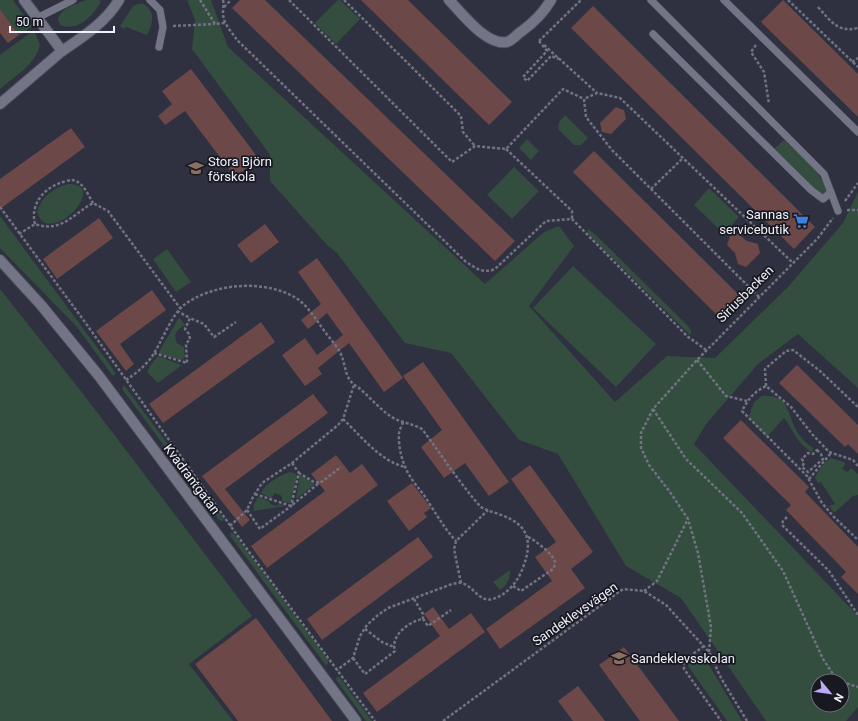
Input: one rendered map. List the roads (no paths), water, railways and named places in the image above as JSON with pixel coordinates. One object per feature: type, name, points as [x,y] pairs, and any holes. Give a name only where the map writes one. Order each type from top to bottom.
[{"type":"street","points":[[24,0],[62,52]]},
{"type":"street","points":[[0,104],[62,52],[94,28],[114,8],[119,0]]},
{"type":"street","points":[[449,0],[481,33],[498,42],[508,42],[526,28],[551,0]]},
{"type":"street","name":"Kvadrantgatan","points":[[0,260],[41,306],[99,376],[356,721]]},
{"type":"lane","points":[[37,18],[73,0]]},
{"type":"lane","points":[[150,0],[160,10],[163,27],[159,47]]},
{"type":"lane","points":[[651,0],[824,174],[838,211]]},
{"type":"lane","points":[[724,0],[858,132]]},
{"type":"lane","points":[[653,34],[811,190],[823,199],[831,192]]},
{"type":"place","name":"Stora Björn förskola","points":[[196,168]]},
{"type":"place","name":"Sannas servicebutik","points":[[801,221]]},
{"type":"place","name":"Sandeklevsskolan","points":[[619,658]]}]
